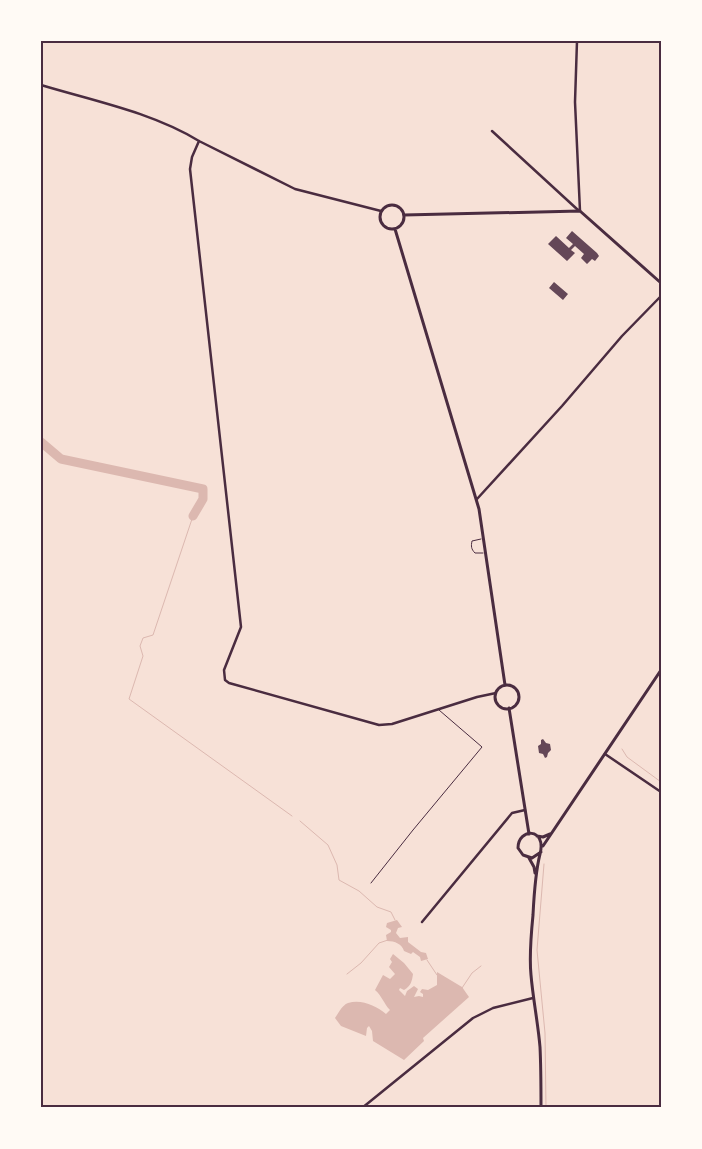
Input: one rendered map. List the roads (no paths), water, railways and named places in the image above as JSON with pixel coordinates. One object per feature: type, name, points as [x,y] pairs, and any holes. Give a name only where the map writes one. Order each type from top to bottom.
[{"type":"street","points":[[577,41],[576,102],[580,211]]},
{"type":"street","points":[[41,85],[120,107],[176,129],[295,189],[381,211]]},
{"type":"street","points":[[492,131],[661,283]]},
{"type":"street","points":[[199,141],[192,157],[190,169],[241,627],[224,670],[224,680],[379,725],[392,724],[477,697],[496,693]]},
{"type":"street","points":[[394,204],[400,208],[404,215],[402,224],[395,229],[390,229],[382,224],[380,220],[381,211],[386,205],[394,204]]},
{"type":"street","points":[[404,215],[580,211]]},
{"type":"street","points":[[395,229],[477,498],[505,685]]},
{"type":"street","points":[[477,498],[562,406],[622,336],[661,296]]},
{"type":"street","points":[[541,1108],[540,1046],[530,972],[530,947],[540,852],[661,670]]},
{"type":"street","points":[[505,685],[514,688],[518,696],[516,704],[509,708],[504,708],[497,704],[495,699],[499,688],[505,685]]},
{"type":"street","points":[[509,708],[529,834]]},
{"type":"street","points":[[605,754],[661,792]]},
{"type":"street","points":[[422,922],[512,813],[525,810]]},
{"type":"street","points":[[536,877],[534,867],[528,858],[521,854],[518,845],[522,837],[529,834],[546,836],[553,832]]},
{"type":"street","points":[[537,836],[542,842],[542,847]]},
{"type":"street","points":[[528,858],[535,857],[540,852]]},
{"type":"street","points":[[362,1108],[473,1018],[493,1008],[534,998]]},
{"type":"lane","points":[[484,538],[472,541],[471,545],[475,553],[486,552]]},
{"type":"lane","points":[[371,883],[482,747],[439,709]]},
{"type":"waterway","points":[[41,442],[61,459],[203,489],[203,499],[193,516]]},
{"type":"waterway","points":[[193,516],[153,635],[143,638],[140,646],[143,656],[129,699],[292,816]]},
{"type":"waterway","points":[[622,749],[627,757],[661,782]]},
{"type":"waterway","points":[[300,821],[328,845],[337,865],[339,880],[359,891],[377,907],[391,912],[395,920]]},
{"type":"waterway","points":[[544,864],[537,950],[545,1033],[546,1108]]},
{"type":"waterway","points":[[347,974],[361,963],[379,943],[388,940]]},
{"type":"waterway","points":[[427,960],[437,975]]},
{"type":"waterway","points":[[462,988],[472,973],[481,966]]}]
